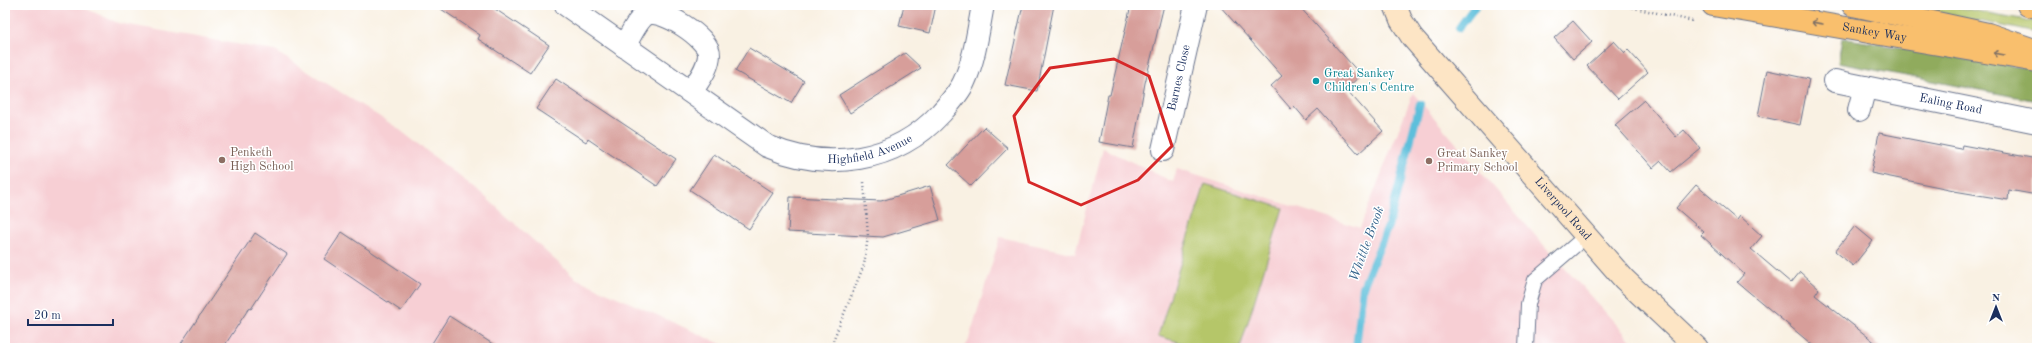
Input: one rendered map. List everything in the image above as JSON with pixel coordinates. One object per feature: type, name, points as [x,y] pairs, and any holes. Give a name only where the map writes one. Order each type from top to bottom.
[{"type":"main road","name":"Sankey Way","points":[[1713,5],[2037,61]]},
{"type":"main road","points":[[1853,5],[1988,34],[2037,51]]},
{"type":"main road","points":[[2028,5],[2037,7]]},
{"type":"street","name":"Highfield Avenue","points":[[566,5],[768,146],[788,155],[810,160],[830,161],[863,158],[899,145],[916,135],[950,104],[964,83],[971,63],[983,5]]},
{"type":"street","name":"Barnes Close","points":[[1163,150],[1196,5]]},
{"type":"street","name":"Liverpool Road","points":[[1395,5],[1401,20],[1412,37],[1586,236],[1624,279],[1697,348]]},
{"type":"street","points":[[624,46],[643,17],[652,12],[664,14],[702,38],[708,48],[708,60],[702,74],[691,92]]},
{"type":"street","name":"Ealing Road","points":[[1835,81],[2037,122]]},
{"type":"street","points":[[1859,110],[1865,88]]},
{"type":"lane","points":[[1526,348],[1528,304],[1535,280],[1586,236]]},
{"type":"path","points":[[830,348],[864,265],[868,236],[863,158]]},
{"type":"highlighted area","points":[[1114,59],[1149,76],[1172,146],[1138,180],[1081,205],[1029,182],[1014,116],[1050,68]]},
{"type":"shaded area","name":"Penketh High School","points":[[5,5],[78,5],[118,23],[275,51],[396,127],[482,194],[575,278],[730,348],[5,348]]},
{"type":"shaded area","points":[[1413,93],[1540,241],[1638,348],[964,348],[968,342],[1000,237],[1075,254],[1103,148],[1173,182],[1177,169],[1360,228]]},
{"type":"green space","points":[[1913,5],[1945,5],[2037,22],[2037,33],[1912,7]]},
{"type":"green space","points":[[1842,38],[2037,70],[2037,101],[1838,63]]},
{"type":"green space","points":[[1205,184],[1283,208],[1240,348],[1199,348],[1158,336]]},
{"type":"building","points":[[435,5],[489,5],[549,45],[530,73],[478,39],[480,35]]},
{"type":"building","points":[[904,5],[936,5],[930,33],[899,26]]},
{"type":"building","points":[[1023,5],[1054,5],[1037,91],[1005,85]]},
{"type":"building","points":[[1131,5],[1164,5],[1145,83],[1133,148],[1099,142],[1108,95],[1110,95]]},
{"type":"building","name":"Great Sankey Children's Centre","points":[[1219,5],[1298,5],[1361,75],[1346,89],[1383,131],[1358,154],[1318,109],[1306,120],[1294,106],[1291,109],[1271,86],[1282,76]]},
{"type":"building","points":[[1573,21],[1592,42],[1573,59],[1554,38]]},
{"type":"building","points":[[1614,41],[1625,53],[1628,50],[1648,72],[1618,99],[1587,66]]},
{"type":"building","points":[[749,48],[804,81],[791,103],[735,71]]},
{"type":"building","points":[[905,53],[921,68],[850,113],[839,95]]},
{"type":"building","points":[[1767,70],[1809,79],[1800,125],[1758,116]]},
{"type":"building","points":[[556,79],[676,159],[657,186],[588,139],[586,142],[536,109]]},
{"type":"building","points":[[1644,100],[1676,137],[1684,130],[1700,148],[1671,172],[1661,161],[1653,168],[1615,125]]},
{"type":"building","points":[[984,127],[1008,148],[971,186],[948,165]]},
{"type":"building","points":[[1879,133],[1961,149],[1962,145],[2037,159],[2037,195],[2009,190],[2008,200],[1954,191],[1871,173]]},
{"type":"building","points":[[714,154],[773,193],[749,229],[690,190]]},
{"type":"building","points":[[1696,185],[1737,220],[1740,216],[1762,236],[1751,249],[1791,283],[1800,272],[1819,289],[1815,295],[1882,348],[1816,348],[1737,282],[1744,274],[1701,235],[1704,232],[1676,208]]},
{"type":"building","points":[[930,186],[940,220],[883,237],[788,232],[790,197],[881,201]]},
{"type":"building","points":[[1855,226],[1873,241],[1853,266],[1835,251]]},
{"type":"building","points":[[342,232],[420,284],[401,311],[324,259]]},
{"type":"building","points":[[255,233],[287,254],[251,309],[249,308],[223,348],[178,348]]},
{"type":"building","points":[[449,316],[499,348],[429,348]]},
{"type":"waterway","name":"Whittle Brook","points":[[1459,28],[1476,5]]},
{"type":"waterway","name":"Whittle Brook","points":[[1356,348],[1363,287],[1389,224],[1420,104]]},
{"type":"place","name":"Great Sankey Children's Centre","points":[[1316,81]]},
{"type":"place","name":"Penketh High School","points":[[222,160]]},
{"type":"place","name":"Great Sankey Primary School","points":[[1429,161]]}]
